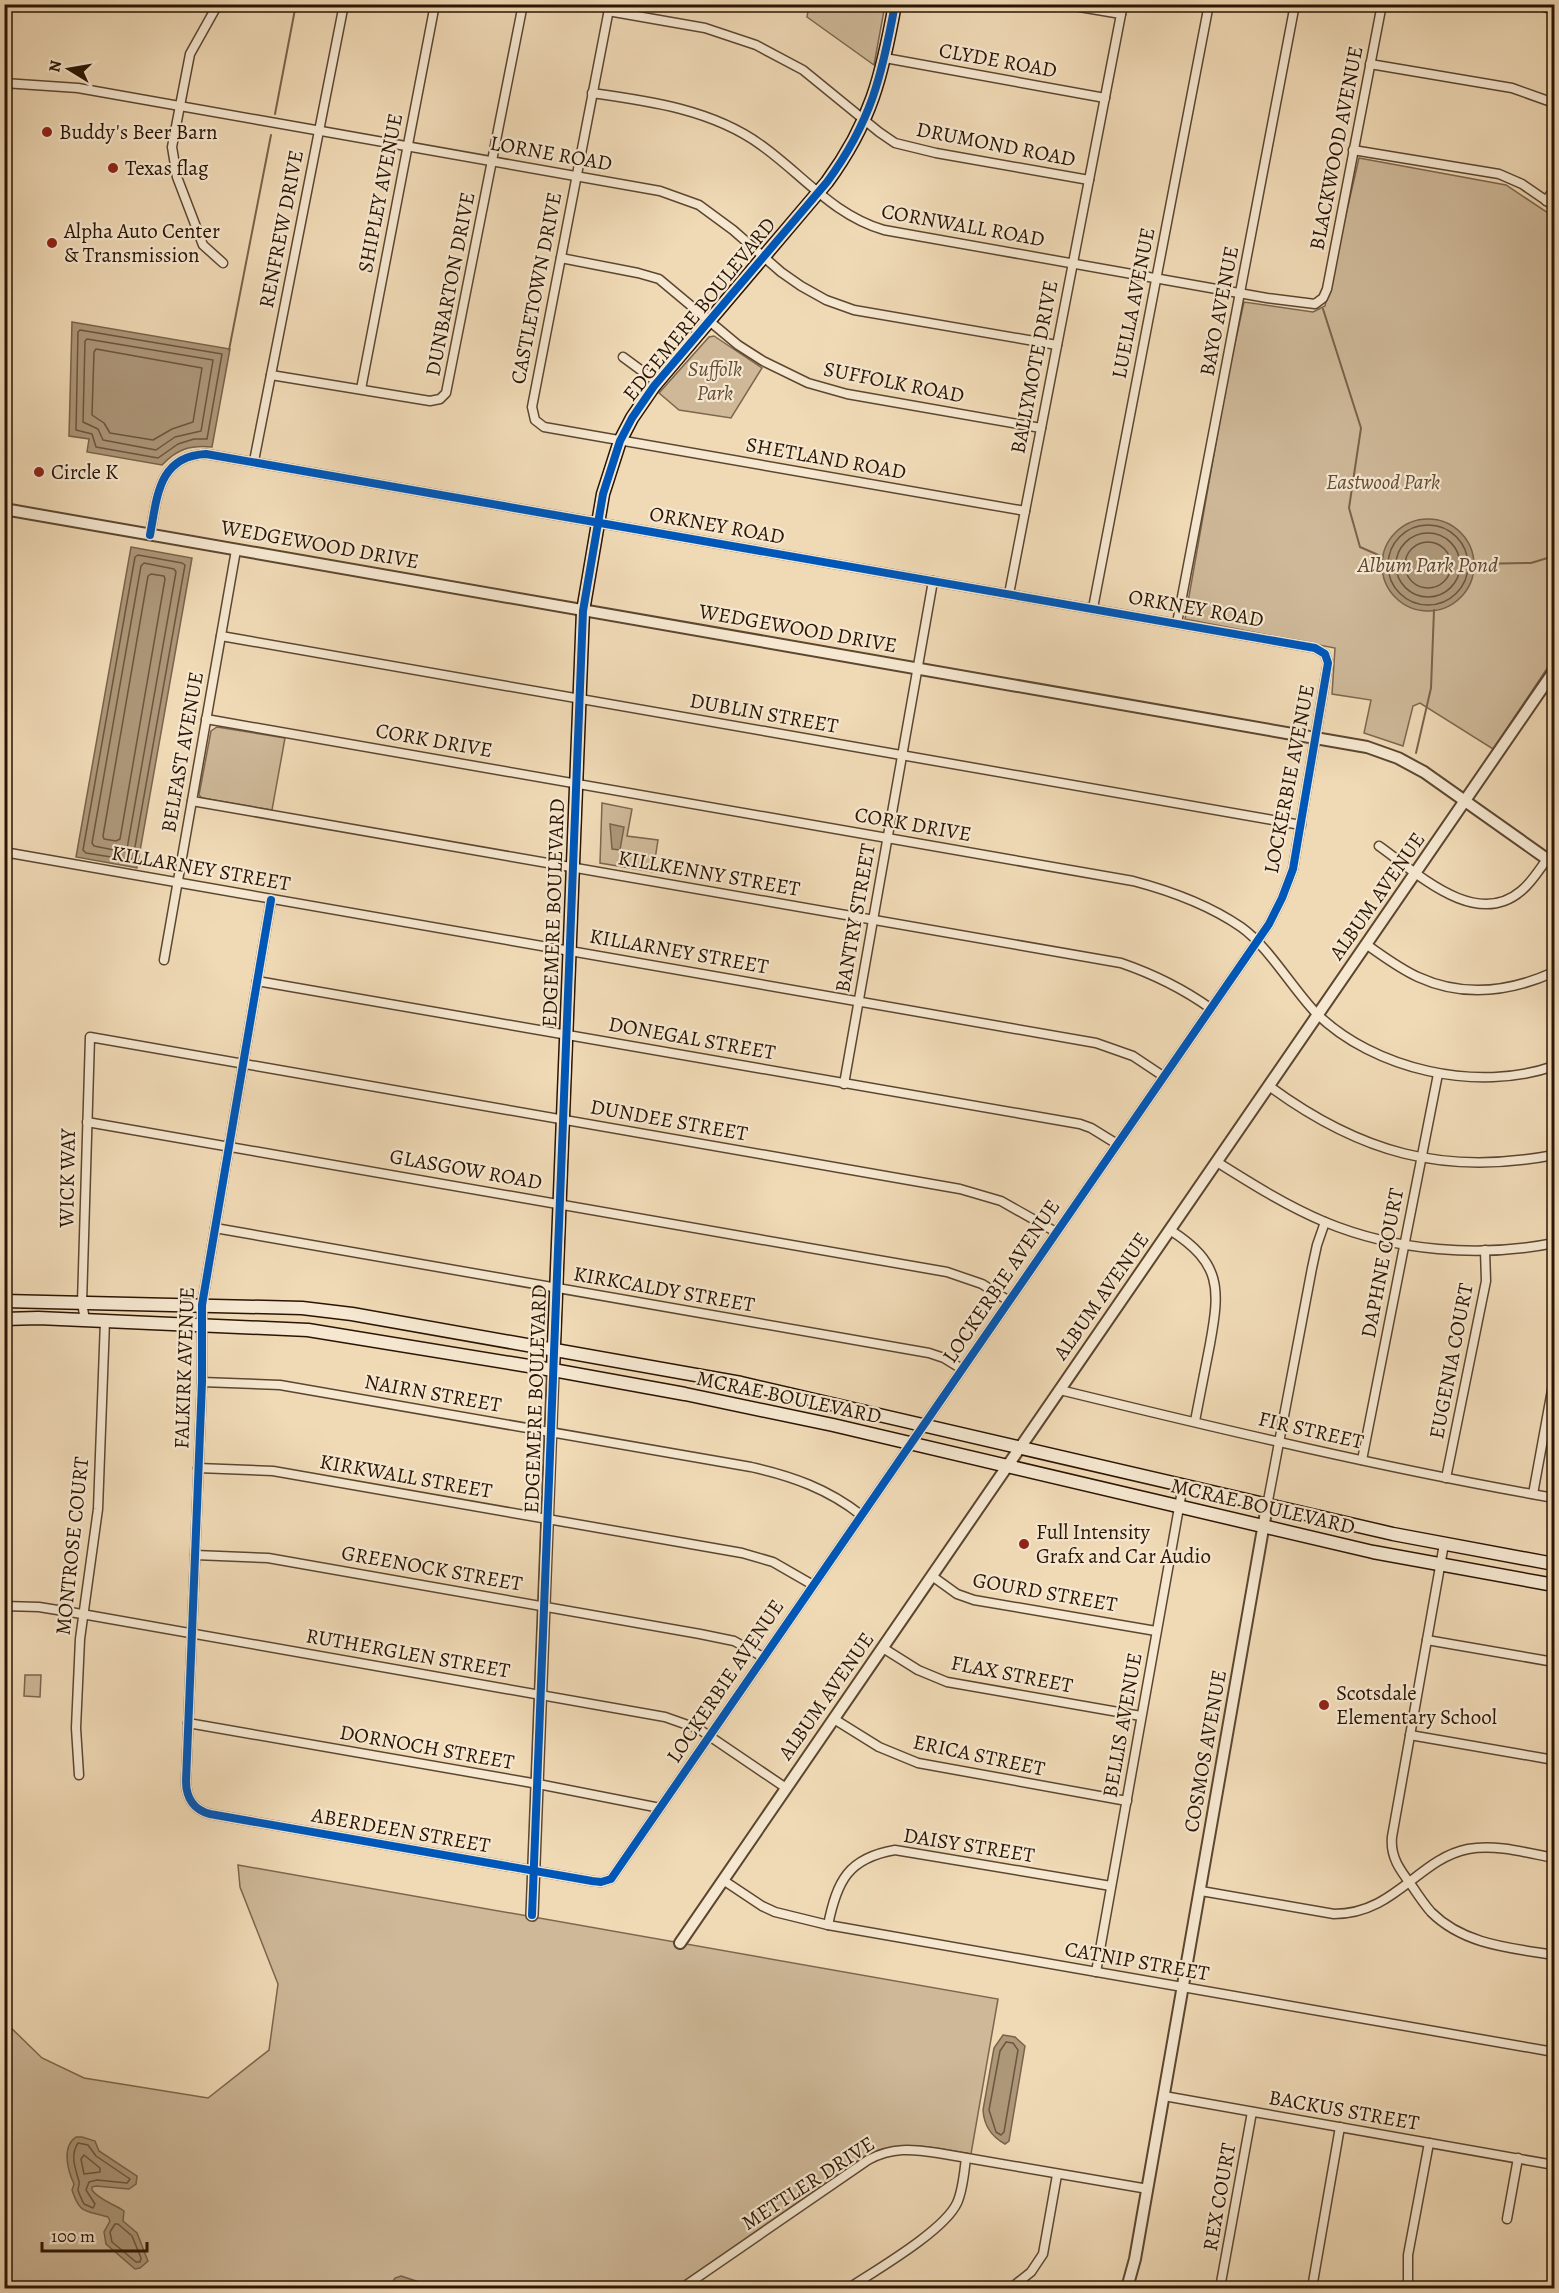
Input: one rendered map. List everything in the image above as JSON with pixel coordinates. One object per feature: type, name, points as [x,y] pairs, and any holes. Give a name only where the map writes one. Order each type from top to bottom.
[{"type":"main road","name":"EDGEMERE BOULEVARD","points":[[553,1370],[583,611],[597,522],[609,472],[632,418],[657,382],[819,192],[841,162],[865,120],[880,79],[895,4]]},
{"type":"main road","name":"MCRAE BOULEVARD","points":[[4,1301],[202,1305],[328,1311],[555,1349],[741,1383],[1267,1506],[1444,1544],[1554,1564]]},
{"type":"main road","name":"MCRAE BOULEVARD","points":[[4,1319],[297,1329],[346,1335],[553,1370],[731,1403],[1373,1552],[1554,1585]]},
{"type":"main road","points":[[1103,1488],[1109,1468]]},
{"type":"street","points":[[218,4],[190,54],[172,147],[175,170],[203,245],[224,263]]},
{"type":"street","name":"RENFREW DRIVE","points":[[254,461],[344,4]]},
{"type":"street","name":"SHIPLEY AVENUE","points":[[361,389],[435,4]]},
{"type":"street","name":"DUNBARTON DRIVE","points":[[271,375],[430,401],[440,399],[446,393],[523,4]]},
{"type":"street","points":[[1062,4],[1121,14]]},
{"type":"street","name":"BALLYMOTE DRIVE","points":[[1008,594],[1123,4]]},
{"type":"street","name":"LUELLA AVENUE","points":[[1093,608],[1209,4]]},
{"type":"street","name":"BAYO AVENUE","points":[[1177,623],[1295,4]]},
{"type":"street","name":"BLACKWOOD AVENUE","points":[[1323,298],[1327,289],[1382,4]]},
{"type":"street","points":[[1534,4],[1554,10]]},
{"type":"street","name":"CASTLETOWN DRIVE","points":[[609,8],[532,413],[535,420],[544,427],[621,441]]},
{"type":"street","name":"DRUMOND ROAD","points":[[609,8],[705,28],[756,45],[802,70],[896,143],[915,149],[1089,180]]},
{"type":"street","name":"CLYDE ROAD","points":[[885,58],[1104,98]]},
{"type":"street","points":[[1370,64],[1512,88],[1554,103]]},
{"type":"street","name":"LORNE ROAD","points":[[4,83],[78,88],[660,191],[690,201],[718,218],[781,272],[808,290],[854,310],[1057,345]]},
{"type":"street","name":"CORNWALL ROAD","points":[[592,93],[674,107],[722,123],[760,144],[852,218],[884,230],[1308,304],[1316,304],[1323,298]]},
{"type":"street","points":[[1353,150],[1499,174],[1522,184],[1554,206]]},
{"type":"street","points":[[1546,201],[1554,189]]},
{"type":"street","name":"SUFFOLK ROAD","points":[[561,258],[659,279],[709,321],[763,361],[808,383],[847,394],[1041,428]]},
{"type":"street","points":[[623,357],[657,382]]},
{"type":"street","name":"SHETLAND ROAD","points":[[621,441],[1025,511]]},
{"type":"street","name":"ORKNEY ROAD","points":[[150,535],[159,488],[167,472],[180,460],[206,454],[1315,648],[1322,651],[1326,657]]},
{"type":"street","name":"WEDGEWOOD DRIVE","points":[[4,509],[1367,747],[1398,758],[1424,772],[1551,861]]},
{"type":"street","name":"BELFAST AVENUE","points":[[164,960],[236,550]]},
{"type":"street","name":"BANTRY STREET","points":[[844,1084],[933,581]]},
{"type":"street","name":"DUBLIN STREET","points":[[221,636],[1301,825]]},
{"type":"street","name":"LOCKERBIE AVENUE","points":[[604,1881],[611,1879],[710,1737],[1257,941],[1276,910],[1288,884],[1301,825],[1328,668],[1326,657]]},
{"type":"street","name":"ALBUM AVENUE","points":[[680,1943],[1006,1466],[1466,803],[1554,671]]},
{"type":"street","name":"CORK DRIVE","points":[[206,718],[1133,881],[1206,907],[1242,928],[1257,941],[1318,1015],[1349,1037],[1383,1056],[1438,1074],[1489,1077],[1527,1073],[1554,1066]]},
{"type":"street","name":"KILLKENNY STREET","points":[[192,801],[1121,963],[1174,985],[1210,1008]]},
{"type":"street","points":[[1378,846],[1458,899],[1477,905],[1495,903],[1520,893],[1551,861]]},
{"type":"street","name":"KILLARNEY STREET","points":[[4,852],[1107,1046],[1133,1056],[1163,1076]]},
{"type":"street","name":"FALKIRK AVENUE","points":[[194,1805],[186,1790],[202,1382],[202,1305],[271,900]]},
{"type":"street","points":[[1367,945],[1417,977],[1459,989],[1501,990],[1520,986],[1554,972]]},
{"type":"street","name":"DONEGAL STREET","points":[[257,981],[1080,1124],[1117,1144]]},
{"type":"street","name":"DUNDEE STREET","points":[[90,1037],[979,1193],[1018,1209],[1056,1232]]},
{"type":"street","name":"WICK WAY","points":[[85,1320],[82,1303],[90,1037]]},
{"type":"street","name":"DAPHNE COURT","points":[[1362,1460],[1438,1074]]},
{"type":"street","points":[[1269,1086],[1314,1116],[1342,1131],[1381,1147],[1421,1157],[1472,1164],[1517,1161],[1554,1155]]},
{"type":"street","name":"GLASGOW ROAD","points":[[87,1122],[947,1272],[982,1284],[1009,1301]]},
{"type":"street","points":[[1217,1162],[1265,1192],[1325,1222],[1360,1234],[1404,1244],[1447,1249],[1485,1250],[1533,1247],[1554,1243]]},
{"type":"street","name":"COSMOS AVENUE","points":[[1127,2289],[1148,2189],[1278,1441],[1312,1268],[1325,1222]]},
{"type":"street","name":"KIRKCALDY STREET","points":[[214,1228],[929,1353],[944,1358],[962,1369]]},
{"type":"street","points":[[1170,1230],[1186,1240],[1202,1255],[1217,1292],[1195,1421]]},
{"type":"street","name":"EUGENIA COURT","points":[[1446,1478],[1485,1281],[1485,1250]]},
{"type":"street","name":"MONTROSE COURT","points":[[79,1775],[76,1728],[82,1614],[98,1509],[105,1321]]},
{"type":"street","name":"EDGEMERE BOULEVARD","points":[[532,1915],[553,1370]]},
{"type":"street","points":[[1533,1494],[1554,1379]]},
{"type":"street","name":"NAIRN STREET","points":[[202,1382],[280,1385],[777,1473],[813,1485],[831,1494],[861,1515]]},
{"type":"street","name":"FIR STREET","points":[[1060,1390],[1362,1460],[1554,1498]]},
{"type":"street","name":"KIRKWALL STREET","points":[[198,1468],[273,1471],[742,1553],[773,1562],[813,1585]]},
{"type":"street","name":"BELLIS AVENUE","points":[[1096,1972],[1184,1485]]},
{"type":"street","points":[[1444,1544],[1391,1845],[1395,1862],[1430,1910],[1450,1927],[1485,1943],[1554,1955]]},
{"type":"street","name":"GREENOCK STREET","points":[[195,1555],[268,1558],[545,1606],[734,1641],[763,1657]]},
{"type":"street","name":"GOURD STREET","points":[[932,1576],[957,1594],[974,1600],[1156,1631]]},
{"type":"street","name":"RUTHERGLEN STREET","points":[[4,1606],[39,1607],[82,1614],[665,1717],[690,1724],[786,1788]]},
{"type":"street","points":[[1427,1640],[1554,1662]]},
{"type":"street","name":"FLAX STREET","points":[[883,1648],[918,1671],[946,1682],[1141,1716]]},
{"type":"street","name":"ERICA STREET","points":[[834,1719],[879,1747],[918,1763],[1127,1801]]},
{"type":"street","name":"DORNOCH STREET","points":[[188,1723],[538,1784],[660,1808]]},
{"type":"street","points":[[1410,1735],[1554,1760]]},
{"type":"street","name":"ABERDEEN STREET","points":[[194,1805],[210,1814],[534,1872],[604,1881]]},
{"type":"street","points":[[1201,1891],[1344,1914],[1370,1908],[1439,1862],[1466,1850],[1492,1848],[1554,1857]]},
{"type":"street","name":"DAISY STREET","points":[[828,1925],[836,1891],[851,1869],[867,1857],[895,1850],[1111,1886]]},
{"type":"street","name":"CATNIP STREET","points":[[723,1880],[762,1906],[788,1916],[828,1925],[1554,2052]]},
{"type":"street","name":"BACKUS STREET","points":[[1164,2096],[1554,2165]]},
{"type":"street","name":"REX COURT","points":[[1220,2289],[1252,2112]]},
{"type":"street","points":[[1312,2289],[1340,2127]]},
{"type":"street","points":[[1408,2289],[1408,2255],[1429,2143]]},
{"type":"street","name":"METTLER DRIVE","points":[[682,2289],[879,2154],[896,2150],[914,2149],[1148,2189]]},
{"type":"street","points":[[849,2289],[945,2221],[957,2204],[966,2158]]},
{"type":"street","points":[[1507,2219],[1518,2158]]},
{"type":"street","points":[[1011,2289],[1031,2272],[1043,2254],[1058,2175]]},
{"type":"green space","points":[[809,5],[885,5],[874,65],[807,17]]},
{"type":"green space","name":"Eastwood Park","points":[[1359,158],[1506,185],[1554,217],[1554,658],[1493,749],[1420,703],[1413,706],[1403,746],[1364,733],[1371,700],[1332,694],[1335,648],[1185,619],[1227,380],[1244,302],[1313,312],[1325,306]]},
{"type":"green space","name":"Suffolk Park","points":[[714,336],[762,368],[731,418],[679,410],[659,393],[709,337]]},
{"type":"green space","points":[[217,727],[285,738],[272,810],[202,798],[199,795],[211,731]]},
{"type":"green space","points":[[602,803],[632,809],[627,836],[658,840],[653,872],[600,863]]},
{"type":"green space","points":[[25,1675],[41,1675],[40,1697],[24,1696]]},
{"type":"green space","points":[[238,1865],[998,1999],[971,2154],[932,2147],[907,2146],[881,2149],[868,2154],[674,2288],[5,2288],[4,2021],[42,2058],[84,2078],[208,2098],[269,2050],[278,1984],[240,1887]]},
{"type":"water","points":[[72,322],[230,349],[212,447],[184,449],[162,465],[87,452],[89,439],[69,436]]},
{"type":"water","name":"Album Park Pond","points":[[1428,519],[1446,523],[1460,533],[1470,547],[1474,565],[1470,583],[1460,597],[1446,607],[1428,611],[1410,607],[1396,597],[1386,583],[1382,565],[1386,547],[1396,533],[1410,523]]},
{"type":"water","points":[[131,547],[192,558],[137,868],[76,857]]},
{"type":"water","points":[[610,824],[624,827],[620,850],[612,849]]},
{"type":"water","points":[[1003,2035],[1015,2037],[1025,2046],[1009,2141],[1005,2144],[990,2130],[983,2110],[994,2048]]},
{"type":"water","points":[[76,2137],[95,2141],[99,2151],[137,2176],[136,2184],[129,2189],[96,2186],[92,2187],[92,2190],[124,2211],[123,2221],[137,2233],[148,2261],[140,2268],[135,2269],[106,2244],[104,2232],[110,2221],[108,2217],[81,2208],[75,2198],[67,2153],[71,2141]]},
{"type":"water","points":[[401,2276],[419,2282],[425,2288],[389,2288],[395,2278]]},
{"type":"waterway","points":[[275,114],[296,4]]},
{"type":"waterway","points":[[229,350],[271,135]]},
{"type":"waterway","points":[[1323,309],[1361,428],[1349,508],[1360,547],[1383,557]]},
{"type":"waterway","points":[[1474,564],[1531,563],[1554,556]]},
{"type":"waterway","points":[[1416,753],[1431,688],[1434,610]]},
{"type":"cycle path","points":[[532,1915],[583,611],[603,494],[620,441],[632,418],[654,386],[827,182],[842,160],[873,97],[895,4]]},
{"type":"cycle path","points":[[150,535],[158,494],[169,471],[178,462],[206,454],[1315,648],[1325,654],[1328,663],[1293,869],[1269,924],[611,1879],[601,1882],[210,1814],[200,1810],[189,1798],[186,1781],[202,1382],[202,1305],[271,900]]},
{"type":"place","name":"Buddy's Beer Barn","points":[[47,132]]},
{"type":"place","name":"Texas flag","points":[[113,168]]},
{"type":"place","name":"Alpha Auto Center & Transmission","points":[[52,243]]},
{"type":"place","name":"Circle K","points":[[39,472]]},
{"type":"place","name":"Full Intensity Grafx and Car Audio","points":[[1024,1544]]},
{"type":"place","name":"Scotsdale Elementary School","points":[[1324,1705]]}]
